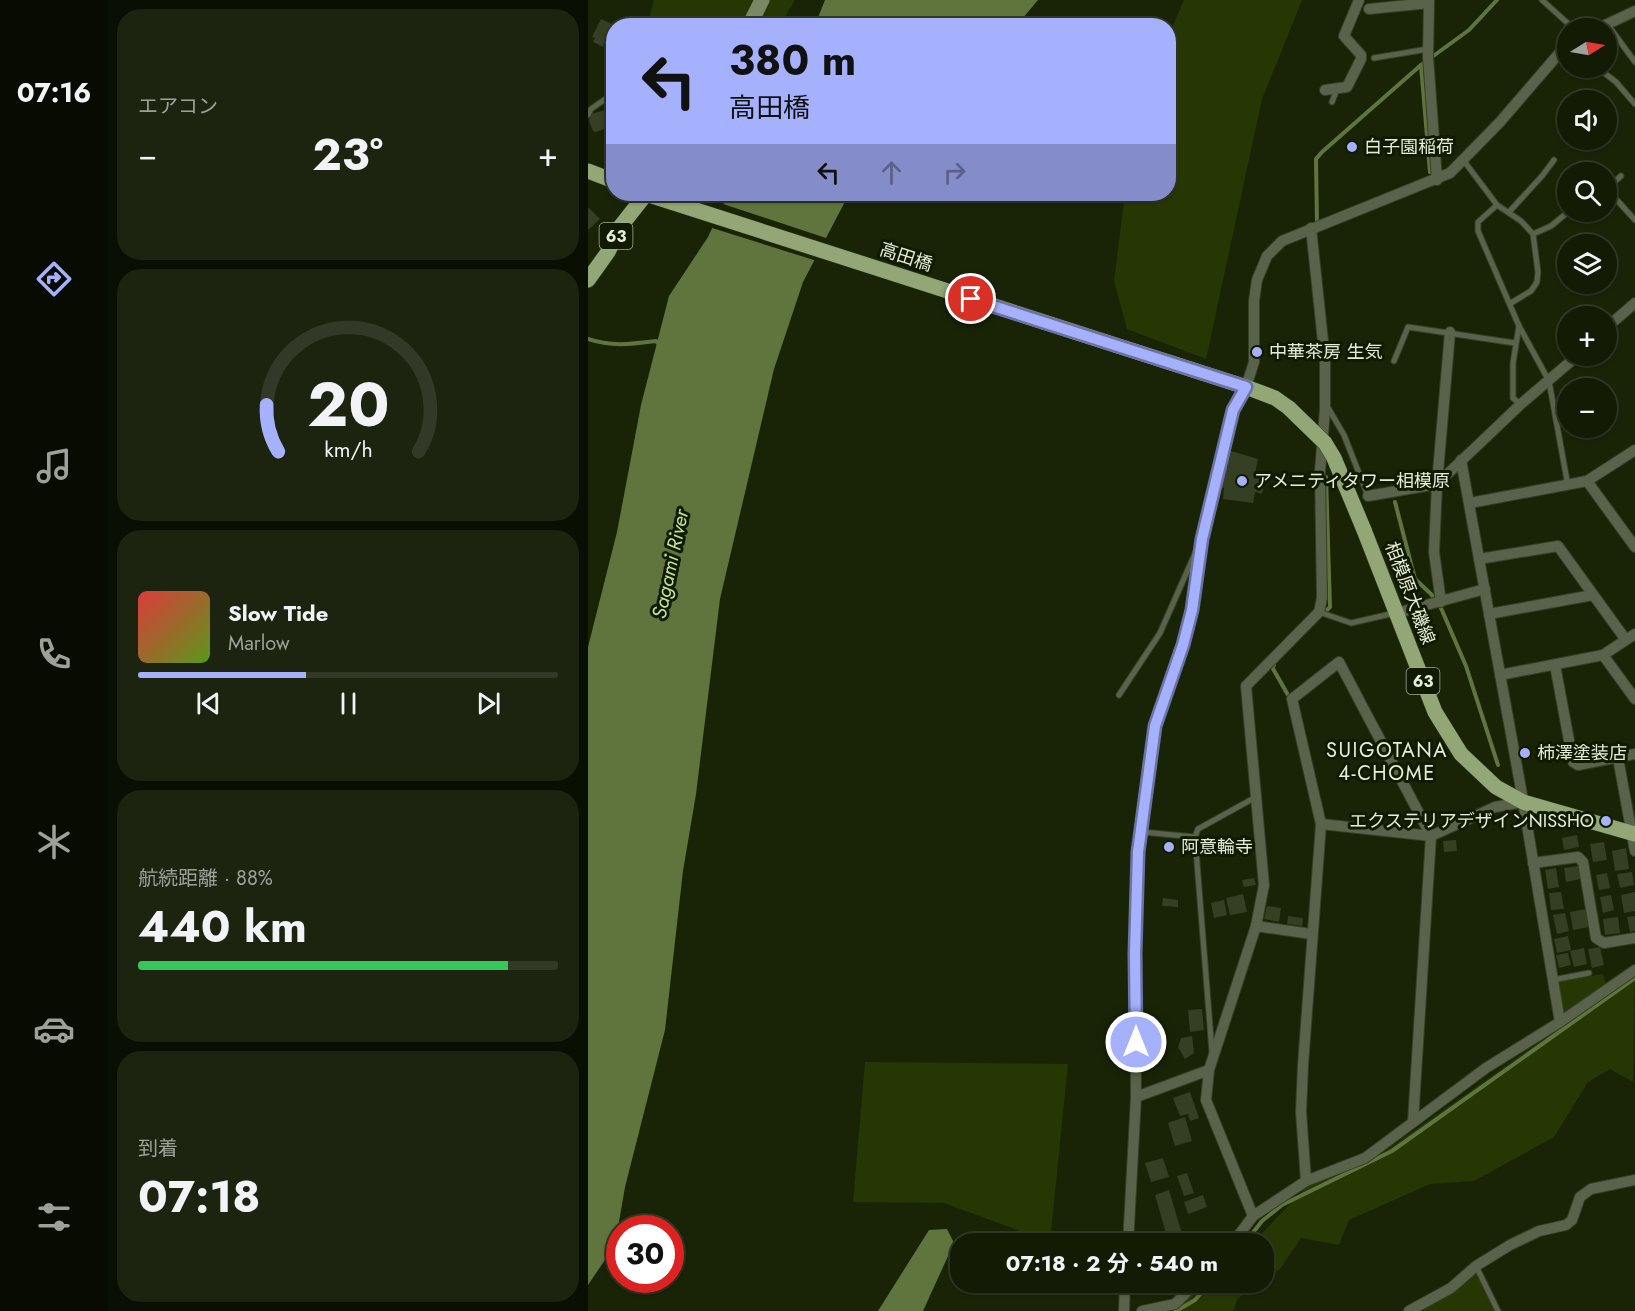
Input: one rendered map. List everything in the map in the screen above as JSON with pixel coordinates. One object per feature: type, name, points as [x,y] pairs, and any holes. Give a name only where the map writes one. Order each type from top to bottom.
[{"type":"main road","points":[[752,18],[762,0]]},
{"type":"main road","points":[[588,171],[606,178]]},
{"type":"main road","name":"63","points":[[588,279],[608,252],[620,227],[644,201]]},
{"type":"main road","name":"高田橋","points":[[668,201],[1239,385]]},
{"type":"main road","name":"相模原大磯線","points":[[1239,385],[1275,398],[1289,408],[1325,443],[1334,458],[1435,712],[1452,743],[1483,776],[1523,802],[1633,834]]},
{"type":"street","points":[[1325,90],[1347,87],[1361,59],[1361,55],[1344,36],[1359,0]]},
{"type":"street","points":[[1369,9],[1429,1],[1428,58],[1437,180]]},
{"type":"street","points":[[1617,20],[1635,11]]},
{"type":"street","points":[[1129,1233],[1136,1097],[1135,953],[1138,852],[1155,726],[1186,637],[1202,539],[1239,385],[1254,362],[1254,301],[1261,267],[1274,247],[1282,241],[1450,173],[1464,161],[1557,55]]},
{"type":"street","points":[[1253,1216],[1206,1100],[1212,1056],[1256,926],[1264,885],[1258,796],[1246,686],[1320,613],[1322,598],[1320,471],[1325,402],[1325,360],[1311,228]]},
{"type":"street","points":[[1617,319],[1635,303]]},
{"type":"street","points":[[1441,602],[1434,552],[1437,484],[1450,332]]},
{"type":"street","points":[[1368,496],[1437,484],[1521,404],[1566,366]]},
{"type":"street","points":[[1470,503],[1587,482],[1634,452]]},
{"type":"street","points":[[1461,460],[1560,1022]]},
{"type":"street","points":[[1587,482],[1635,547]]},
{"type":"street","points":[[1479,560],[1558,546],[1593,595],[1630,637],[1603,655],[1500,675]]},
{"type":"street","points":[[1397,613],[1485,589]]},
{"type":"street","points":[[1489,614],[1593,595]]},
{"type":"street","points":[[1603,655],[1635,699]]},
{"type":"street","points":[[1306,1181],[1301,1112],[1311,934],[1321,824],[1292,699],[1339,662],[1431,836],[1413,1122]]},
{"type":"street","points":[[1555,665],[1573,762],[1578,765],[1635,754]]},
{"type":"street","points":[[1618,758],[1635,851]]},
{"type":"street","points":[[1321,824],[1431,836],[1495,807],[1523,802]]},
{"type":"street","points":[[1533,863],[1578,857],[1583,862],[1596,938],[1604,943],[1635,938]]},
{"type":"street","points":[[1256,926],[1311,934]]},
{"type":"street","points":[[1240,1233],[1253,1216],[1306,1181],[1365,1158],[1486,1068],[1560,1022],[1635,970]]},
{"type":"street","points":[[1136,1097],[1209,1070]]},
{"type":"street","points":[[1409,1311],[1451,1288],[1476,1266],[1527,1236],[1566,1225],[1572,1220],[1580,1197],[1591,1190],[1635,1180]]},
{"type":"street","points":[[1124,1311],[1125,1293]]},
{"type":"street","points":[[1142,1311],[1175,1304],[1186,1293]]},
{"type":"lane","points":[[1542,0],[1562,18]]},
{"type":"lane","points":[[1617,42],[1635,62]]},
{"type":"lane","points":[[1374,58],[1428,58]]},
{"type":"lane","points":[[1611,78],[1635,104]]},
{"type":"lane","points":[[1332,102],[1337,89]]},
{"type":"lane","points":[[588,115],[591,109],[606,99]]},
{"type":"lane","points":[[1509,212],[1554,160]]},
{"type":"lane","points":[[1464,161],[1497,205],[1521,221],[1533,234],[1538,272],[1537,282],[1531,291],[1511,303]]},
{"type":"lane","points":[[1617,179],[1621,176]]},
{"type":"lane","points":[[1617,199],[1635,220]]},
{"type":"lane","points":[[1497,205],[1478,222],[1478,231],[1519,326],[1549,381],[1568,486]]},
{"type":"lane","points":[[1533,234],[1557,220]]},
{"type":"lane","points":[[1519,326],[1513,363],[1513,398],[1521,404]]},
{"type":"lane","points":[[1394,361],[1408,327],[1515,343]]},
{"type":"lane","points":[[1325,402],[1344,435],[1368,496]]},
{"type":"lane","points":[[1119,695],[1160,633],[1186,570],[1202,539]]},
{"type":"lane","points":[[1320,613],[1351,623],[1397,613]]},
{"type":"lane","points":[[1212,1056],[1194,837],[1198,829],[1258,796]]},
{"type":"lane","points":[[1142,832],[1194,837]]},
{"type":"lane","points":[[1553,980],[1588,973]]},
{"type":"lane","points":[[1476,1266],[1498,1311]]},
{"type":"shaded area","points":[[654,0],[795,0],[784,18],[649,18]]},
{"type":"shaded area","points":[[1184,0],[1302,0],[1262,99],[1206,359],[1127,329],[1114,281],[1124,201],[1176,201],[1176,19]]},
{"type":"shaded area","points":[[1635,967],[1633,1082],[1610,1069],[1588,1082],[1554,1137],[1474,1181],[1430,1184],[1349,1220],[1339,1245],[1301,1238],[1280,1269],[1274,1273],[1274,1233],[1262,1233],[1308,1185],[1337,1175],[1387,1150],[1548,1036]]},
{"type":"shaded area","points":[[1603,974],[1606,985],[1563,1013],[1557,982]]},
{"type":"shaded area","points":[[865,1062],[1068,1064],[1051,1233],[1026,1233],[944,1203],[853,1202]]},
{"type":"shaded area","points":[[1476,1273],[1494,1311],[1424,1311],[1423,1309]]},
{"type":"shaded area","points":[[1188,1293],[1245,1293],[1238,1298],[1233,1311],[1153,1311]]},
{"type":"water","points":[[825,0],[1038,0],[1023,18],[818,18]]},
{"type":"water","name":"Sagami River","points":[[725,201],[845,201],[803,282],[774,369],[720,599],[696,794],[683,871],[665,1030],[625,1187],[620,1215],[606,1215],[606,1258],[588,1285],[588,647],[617,532],[641,405],[669,296],[708,237]]},
{"type":"water","points":[[947,1229],[950,1235],[950,1252],[923,1311],[878,1311],[929,1230]]},
{"type":"pier","points":[[720,203],[829,239],[817,261],[709,227]]},
{"type":"building","points":[[601,19],[606,21],[606,44],[604,43],[603,47],[593,42],[595,38],[592,37]]},
{"type":"building","points":[[606,110],[606,128],[593,131],[589,121],[591,114]]},
{"type":"building","points":[[588,209],[600,219],[588,230]]},
{"type":"building","name":"アメニティタワー相模原","points":[[1228,450],[1258,459],[1255,473],[1266,475],[1262,494],[1255,492],[1253,503],[1223,499],[1224,488],[1217,487]]},
{"type":"building","points":[[1577,835],[1579,847],[1564,850],[1562,838]]},
{"type":"building","points":[[1456,840],[1457,851],[1444,852],[1443,841]]},
{"type":"building","points":[[1604,842],[1607,860],[1593,862],[1590,844]]},
{"type":"building","points":[[1626,848],[1629,869],[1615,871],[1612,851]]},
{"type":"building","points":[[1578,866],[1581,879],[1566,882],[1564,868]]},
{"type":"building","points":[[1556,868],[1559,887],[1548,889],[1545,870]]},
{"type":"building","points":[[1632,872],[1634,885],[1620,888],[1617,874]]},
{"type":"building","points":[[1607,873],[1610,888],[1599,890],[1596,875]]},
{"type":"building","points":[[1254,878],[1256,885],[1244,887],[1242,880]]},
{"type":"building","points":[[1561,892],[1564,909],[1551,910],[1549,893]]},
{"type":"building","points":[[1635,892],[1635,911],[1624,913],[1621,895]]},
{"type":"building","points":[[1243,894],[1247,912],[1230,915],[1226,898]]},
{"type":"building","points":[[1611,895],[1614,910],[1603,913],[1600,897]]},
{"type":"building","points":[[1163,898],[1178,900],[1178,907],[1162,906]]},
{"type":"building","points":[[1224,900],[1227,915],[1214,918],[1211,903]]},
{"type":"building","points":[[1267,906],[1281,908],[1279,922],[1264,919]]},
{"type":"building","points":[[1586,909],[1589,927],[1573,930],[1570,912]]},
{"type":"building","points":[[1565,913],[1569,931],[1557,934],[1553,915]]},
{"type":"building","points":[[1288,916],[1303,918],[1302,926],[1287,924]]},
{"type":"building","points":[[1635,916],[1635,931],[1630,932],[1627,917]]},
{"type":"building","points":[[1618,917],[1620,933],[1605,935],[1603,919]]},
{"type":"building","points":[[1568,936],[1571,950],[1557,953],[1554,939]]},
{"type":"building","points":[[1600,947],[1604,965],[1592,968],[1588,949]]},
{"type":"building","points":[[1584,948],[1587,964],[1574,967],[1570,951]]},
{"type":"building","points":[[1568,953],[1571,965],[1559,968],[1556,955]]},
{"type":"building","points":[[1202,1009],[1204,1030],[1190,1032],[1188,1010]]},
{"type":"building","points":[[1192,1036],[1194,1053],[1185,1059],[1178,1047],[1181,1038]]},
{"type":"building","points":[[1190,1092],[1199,1118],[1190,1121],[1188,1114],[1180,1116],[1173,1098]]},
{"type":"building","points":[[1185,1117],[1192,1141],[1175,1146],[1168,1123]]},
{"type":"building","points":[[1163,1158],[1169,1177],[1151,1182],[1145,1163]]},
{"type":"building","points":[[1187,1173],[1194,1193],[1184,1196],[1177,1176]]},
{"type":"building","points":[[1169,1190],[1182,1233],[1166,1233],[1155,1195]]},
{"type":"building","points":[[1203,1195],[1207,1207],[1188,1214],[1184,1202]]},
{"type":"waterway","points":[[1317,226],[1316,159],[1421,65],[1469,30],[1497,0]]},
{"type":"waterway","points":[[1421,65],[1430,172]]},
{"type":"waterway","points":[[588,339],[613,344],[656,341],[660,345]]},
{"type":"waterway","points":[[1323,614],[1330,607],[1326,477]]},
{"type":"waterway","points":[[1395,502],[1415,579],[1431,594],[1441,608],[1466,666],[1498,765]]},
{"type":"waterway","points":[[1274,665],[1272,667],[1288,695]]},
{"type":"waterway","points":[[1253,1233],[1262,1221],[1282,1205],[1392,1151],[1635,978]]},
{"type":"waterway","points":[[1176,1311],[1195,1300],[1201,1293]]},
{"type":"place","name":"白子園稲荷","points":[[1352,147]]},
{"type":"place","name":"中華茶房 生気","points":[[1257,352]]},
{"type":"place","name":"アメニティタワー相模原","points":[[1242,481]]},
{"type":"place","name":"柿澤塗装店","points":[[1525,753]]},
{"type":"place","name":"エクステリアデザインNISSHO","points":[[1606,821]]},
{"type":"place","name":"阿意輪寺","points":[[1169,847]]},
{"type":"district","name":"SUIGOTANA 4-CHOME","points":[[1387,762]]},
{"type":"route","points":[[971,299],[1246,387],[1233,410],[1202,539],[1192,610],[1183,645],[1155,726],[1148,766],[1138,852],[1135,953],[1136,1042]]}]
